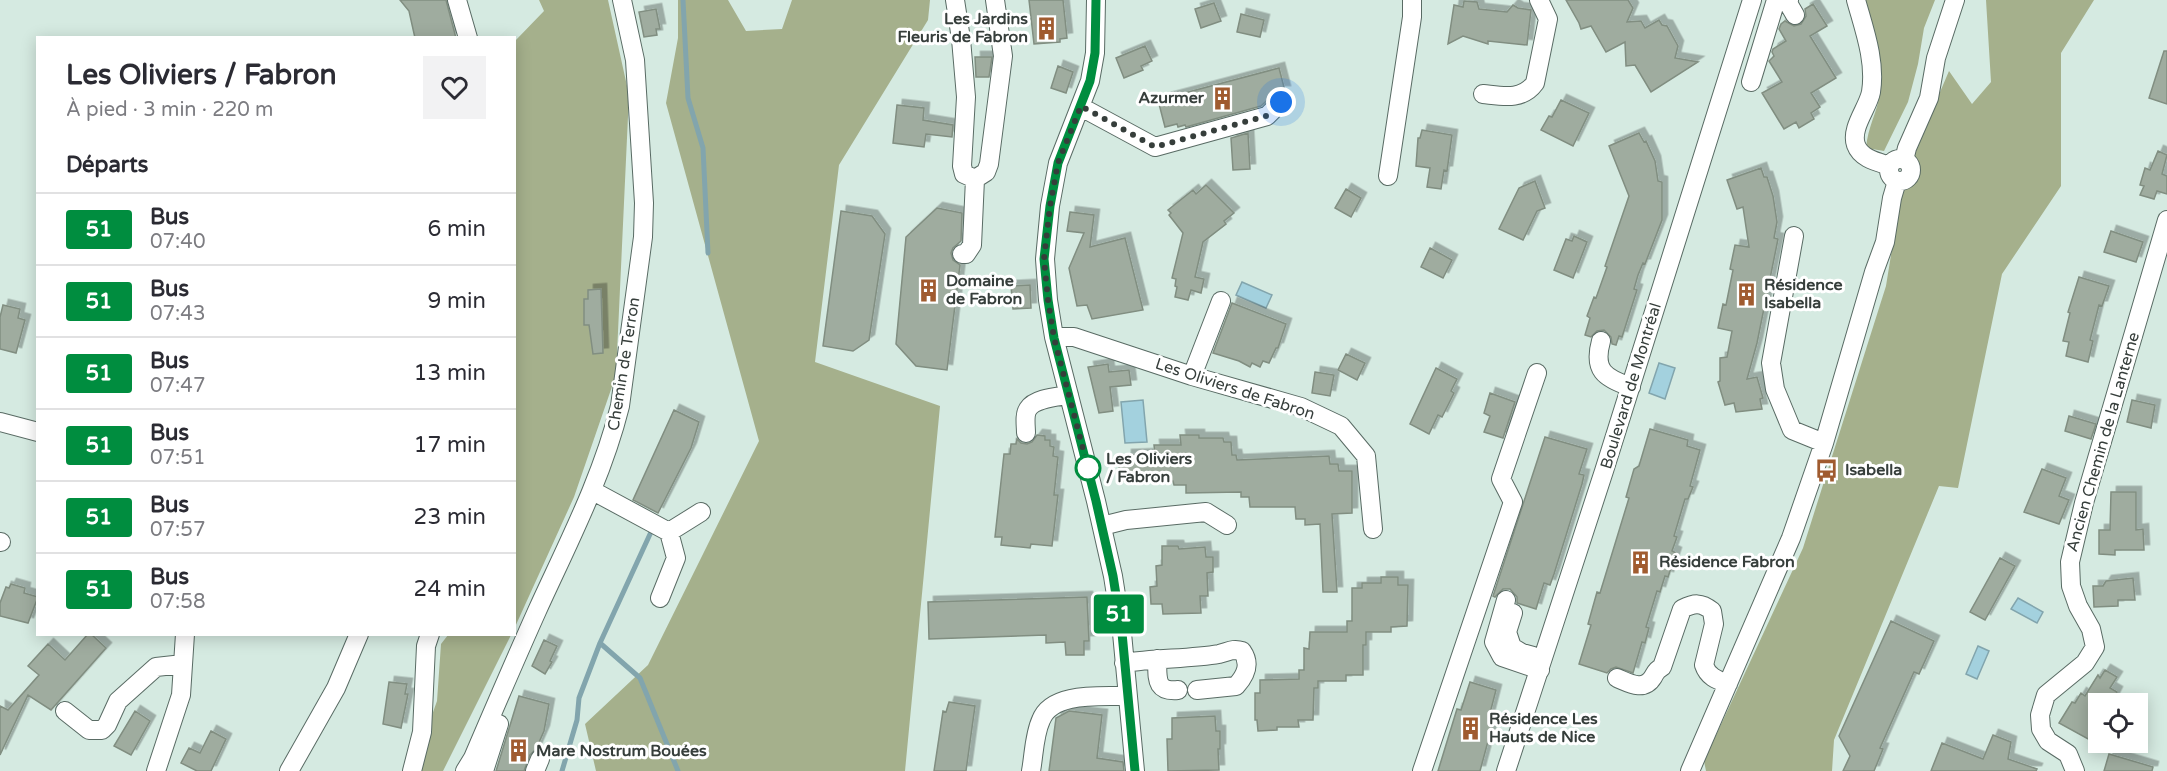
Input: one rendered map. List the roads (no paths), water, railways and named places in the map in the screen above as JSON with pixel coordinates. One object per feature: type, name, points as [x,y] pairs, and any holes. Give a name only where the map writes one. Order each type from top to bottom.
[{"type":"street","points":[[457,0],[467,36]]},
{"type":"street","name":"Chemin de Terron","points":[[465,771],[473,759],[593,491],[620,406],[643,237],[644,203],[635,60],[622,0]]},
{"type":"street","points":[[955,0],[966,97],[962,166],[964,174],[975,179]]},
{"type":"street","points":[[975,179],[986,172],[989,164],[1003,56],[995,0]]},
{"type":"street","points":[[1096,0],[1095,53],[1090,81],[1058,163],[1044,259],[1054,338],[1113,576],[1135,771]]},
{"type":"street","points":[[1388,176],[1412,17],[1412,0]]},
{"type":"street","points":[[1483,94],[1514,97],[1529,90],[1535,83],[1548,19],[1539,0]]},
{"type":"street","name":"Boulevard de Montréal","points":[[1506,771],[1631,387],[1752,0]]},
{"type":"street","points":[[1751,82],[1776,0]]},
{"type":"street","points":[[1856,0],[1871,60],[1872,78],[1870,94],[1855,135],[1856,144],[1866,158],[1897,169]]},
{"type":"street","points":[[1690,771],[1791,538],[1824,442],[1864,303],[1885,242],[1897,169],[1929,98],[1936,58],[1955,0]]},
{"type":"street","points":[[1081,106],[1155,147],[1266,116],[1281,102]]},
{"type":"street","points":[[962,254],[966,254],[972,245],[975,179]]},
{"type":"street","name":"Ancien Chemin de la Lanterne","points":[[2075,771],[2068,754],[2048,741],[2041,729],[2040,715],[2046,694],[2085,663],[2095,647],[2091,629],[2078,606],[2071,586],[2070,562],[2084,503],[2167,220]]},
{"type":"street","points":[[1794,236],[1771,363],[1775,389],[1792,430],[1824,442]]},
{"type":"street","points":[[1192,376],[1221,301]]},
{"type":"street","name":"Les Oliviers de Fabron","points":[[1054,338],[1074,336],[1192,376],[1301,407],[1341,426],[1366,456],[1373,529]]},
{"type":"street","points":[[1601,341],[1597,356],[1604,374],[1631,387]]},
{"type":"street","points":[[1422,771],[1513,502],[1501,480],[1537,373]]},
{"type":"street","points":[[1026,433],[1026,412],[1030,406],[1042,400],[1069,394]]},
{"type":"street","points":[[0,422],[36,431]]},
{"type":"street","points":[[593,491],[669,532],[676,558],[660,598]]},
{"type":"street","points":[[669,532],[701,512]]},
{"type":"street","points":[[1102,526],[1126,520],[1206,512],[1227,525]]},
{"type":"street","points":[[1511,601],[1507,632],[1512,647],[1542,664]]},
{"type":"street","points":[[1635,696],[1646,696],[1655,691],[1664,678],[1662,667],[1682,609],[1694,603],[1704,604],[1712,611],[1714,624],[1704,665],[1710,676],[1728,684]]},
{"type":"street","points":[[156,771],[181,695],[185,636]]},
{"type":"street","points":[[289,771],[336,688],[357,636]]},
{"type":"street","points":[[412,771],[422,732],[426,646],[429,636]]},
{"type":"street","points":[[1124,663],[1220,653],[1237,649],[1242,651],[1248,665],[1246,673],[1236,686],[1197,690]]},
{"type":"street","points":[[1156,659],[1160,686],[1169,691],[1178,690]]},
{"type":"street","points":[[65,711],[89,730],[102,730],[107,725],[118,701],[156,667],[183,664]]},
{"type":"street","points":[[1617,678],[1637,686],[1645,685],[1651,681],[1656,670],[1662,667]]},
{"type":"street","points":[[484,771],[505,705],[501,694]]},
{"type":"street","points":[[1031,771],[1040,720],[1051,705],[1072,699],[1127,696]]},
{"type":"water","points":[[1242,282],[1272,295],[1266,308],[1236,295]]},
{"type":"water","points":[[1659,363],[1675,368],[1665,399],[1649,393]]},
{"type":"water","points":[[1143,400],[1147,442],[1125,443],[1121,402]]},
{"type":"water","points":[[2018,598],[2043,612],[2037,623],[2011,609]]},
{"type":"water","points":[[1978,646],[1989,651],[1977,679],[1966,674]]},
{"type":"waterway","points":[[683,0],[688,98],[703,148],[708,253]]},
{"type":"waterway","points":[[651,532],[600,643],[640,678],[678,771]]},
{"type":"waterway","points":[[562,771],[577,720],[579,698],[600,643]]},
{"type":"place","name":"Les Jardins Fleuris de Fabron","points":[[1046,28]]},
{"type":"place","name":"Azurmer","points":[[1222,98]]},
{"type":"place","name":"Domaine de Fabron","points":[[928,290]]},
{"type":"place","name":"Résidence Isabella","points":[[1746,294]]},
{"type":"place","name":"Les Oliviers / Fabron","points":[[1088,468]]},
{"type":"place","name":"Isabella","points":[[1827,470]]},
{"type":"place","name":"Résidence Fabron","points":[[1641,562]]},
{"type":"place","name":"Résidence Les Hauts de Nice","points":[[1471,728]]},
{"type":"place","name":"Mare Nostrum Bouées","points":[[518,751]]}]
